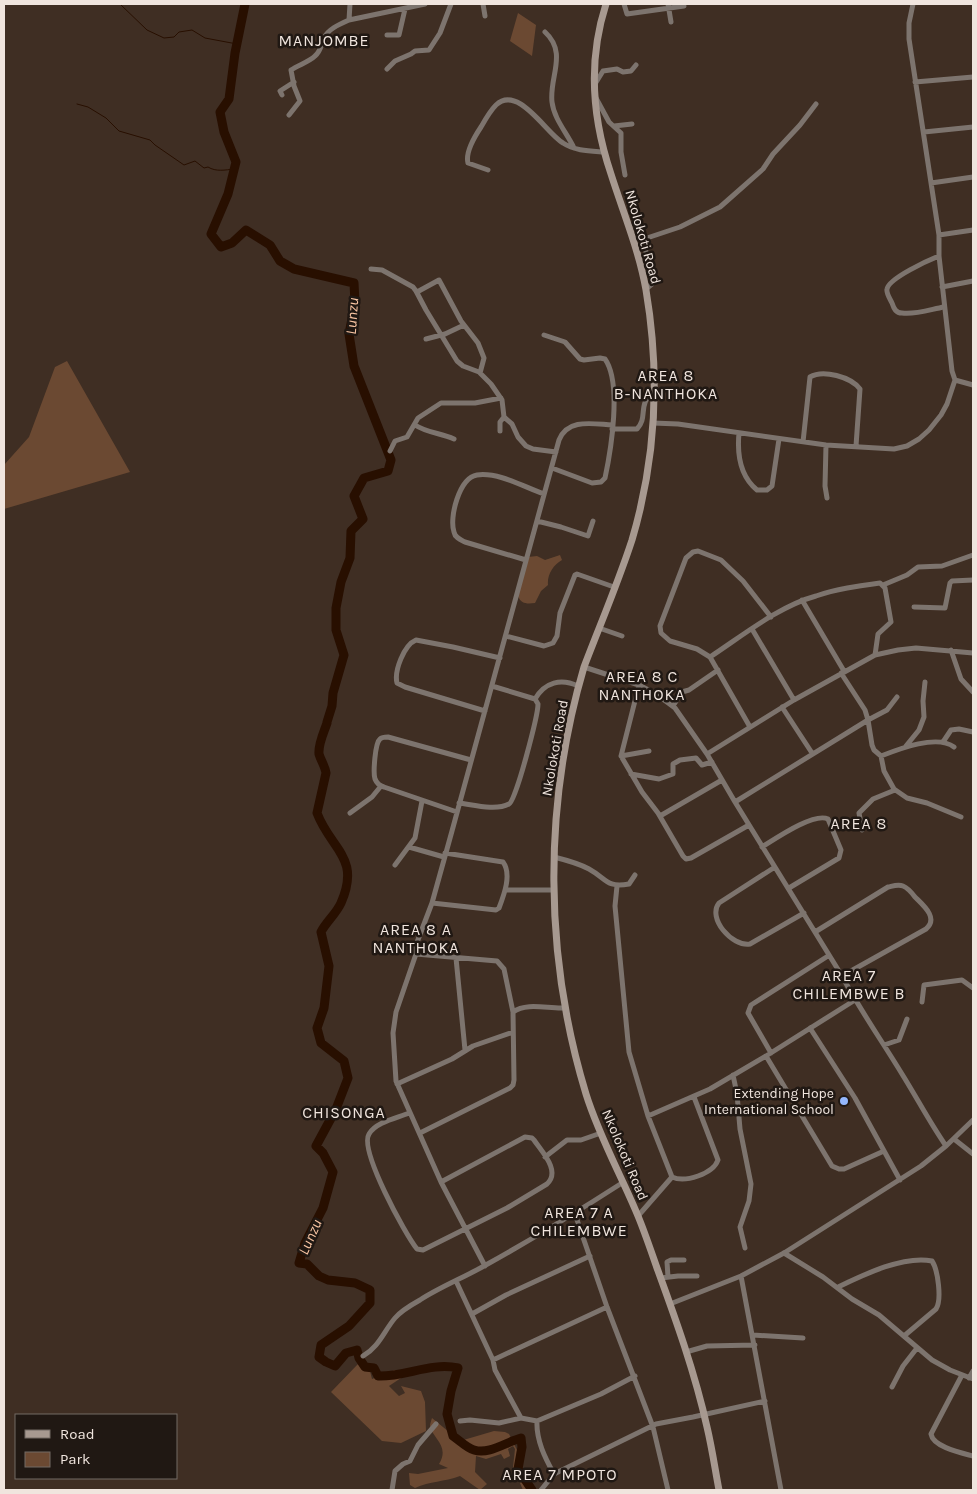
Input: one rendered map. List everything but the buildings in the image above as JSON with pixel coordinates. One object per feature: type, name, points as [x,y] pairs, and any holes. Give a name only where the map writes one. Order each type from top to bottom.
[{"type":"main road","name":"Nkolokoti Road","points":[[606,4],[596,43],[594,84],[596,114],[604,152],[634,242],[646,289],[655,389],[653,423],[646,480],[632,540],[578,686],[560,783],[553,890],[564,1008],[586,1094],[600,1133],[664,1277],[670,1304],[704,1415],[719,1490]]},
{"type":"street","points":[[349,20],[350,4]]},
{"type":"street","points":[[391,4],[391,10]]},
{"type":"street","points":[[289,116],[300,101],[291,70],[317,55],[322,47],[325,36],[338,25],[349,20],[422,4]]},
{"type":"street","points":[[387,69],[395,60],[415,51],[429,50],[440,33],[451,4]]},
{"type":"street","points":[[483,4],[485,16]]},
{"type":"street","points":[[624,4],[627,14],[668,6],[684,6]]},
{"type":"street","points":[[653,423],[678,424],[826,445],[894,449],[907,446],[918,439],[929,430],[941,415],[955,380],[952,371],[944,307],[939,235],[924,132],[914,82],[909,38],[909,23],[913,4]]},
{"type":"street","points":[[668,6],[671,22]]},
{"type":"street","points":[[387,35],[399,35],[405,9]]},
{"type":"street","points":[[545,32],[553,40],[556,48],[556,70],[552,96],[553,109],[574,148]]},
{"type":"street","points":[[594,84],[603,72],[617,69],[624,72],[632,71],[636,65]]},
{"type":"street","points":[[914,82],[973,77]]},
{"type":"street","points":[[282,95],[280,91],[294,82]]},
{"type":"street","points":[[595,96],[609,122],[621,133],[621,152],[626,175]]},
{"type":"street","points":[[488,170],[468,163],[467,159],[474,139],[493,109],[500,102],[512,100],[524,104],[557,140],[574,148],[604,152]]},
{"type":"street","points":[[644,239],[680,228],[724,203],[763,169],[773,154],[800,125],[816,104]]},
{"type":"street","points":[[614,126],[632,124]]},
{"type":"street","points":[[924,132],[973,128]]},
{"type":"street","points":[[931,183],[973,177]]},
{"type":"street","points":[[636,208],[652,284],[646,289]]},
{"type":"street","points":[[939,235],[973,230]]},
{"type":"street","points":[[939,256],[928,260],[893,281],[888,285],[888,292],[893,308],[898,312],[909,313],[944,307]]},
{"type":"street","points":[[371,269],[382,270],[413,287],[460,365],[480,373],[501,398],[504,418],[512,424],[521,441],[530,448],[556,452]]},
{"type":"street","points":[[417,292],[439,280],[464,325],[478,343],[484,358],[480,373]]},
{"type":"street","points":[[942,287],[973,281]]},
{"type":"street","points":[[426,339],[464,325]]},
{"type":"street","points":[[544,335],[565,342],[580,359],[605,359],[612,376],[612,427],[605,478],[601,482],[592,484],[552,468]]},
{"type":"street","points":[[803,442],[810,377],[821,374],[852,380],[860,389],[856,446]]},
{"type":"street","points":[[955,380],[973,385]]},
{"type":"street","points":[[485,1266],[441,1182],[397,1084],[394,1044],[396,1012],[416,954],[416,945],[432,903],[561,433],[570,426],[584,423],[637,429],[642,421],[644,400],[655,389]]},
{"type":"street","points":[[390,452],[395,441],[407,437],[418,418],[441,402],[475,403],[501,398]]},
{"type":"street","points":[[500,431],[500,422],[504,418]]},
{"type":"street","points":[[415,425],[424,431],[442,434],[454,439]]},
{"type":"street","points":[[739,433],[737,450],[739,460],[750,485],[757,490],[767,490],[772,486],[779,439]]},
{"type":"street","points":[[826,445],[824,486],[827,498]]},
{"type":"street","points":[[526,560],[457,538],[453,530],[456,502],[464,485],[475,475],[500,478],[544,494]]},
{"type":"street","points":[[537,521],[588,536],[593,521]]},
{"type":"street","points":[[750,727],[710,656],[670,641],[664,637],[660,630],[665,610],[689,554],[698,551],[721,560],[743,581],[771,617]]},
{"type":"street","points":[[710,656],[771,617],[802,600],[860,586],[880,583],[883,585],[907,575],[918,567],[942,566],[973,555]]},
{"type":"street","points":[[506,636],[544,646],[553,642],[557,636],[563,605],[577,574],[614,587]]},
{"type":"street","points":[[914,607],[945,608],[950,583],[952,581],[973,580]]},
{"type":"street","points":[[875,655],[878,634],[891,622],[883,585]]},
{"type":"street","points":[[802,600],[865,710],[872,745],[874,750],[881,756],[884,771],[895,790],[907,798],[927,803],[961,817]]},
{"type":"street","points":[[599,628],[622,636]]},
{"type":"street","points":[[752,629],[794,700]]},
{"type":"street","points":[[485,711],[405,688],[397,683],[397,672],[406,650],[416,640],[444,644],[500,658]]},
{"type":"street","points":[[707,754],[782,707],[875,655],[898,650],[973,652]]},
{"type":"street","points":[[951,650],[961,679],[973,692]]},
{"type":"street","points":[[584,667],[639,685],[673,706],[712,762],[828,956],[946,1146]]},
{"type":"street","points":[[673,706],[682,692],[689,690],[718,670]]},
{"type":"street","points":[[459,803],[498,807],[512,801],[537,710],[536,699],[542,689],[556,682],[567,682],[578,686]]},
{"type":"street","points":[[906,747],[918,730],[924,717],[925,682]]},
{"type":"street","points":[[639,685],[622,756],[631,774],[660,816],[683,856],[686,859],[698,855],[749,825]]},
{"type":"street","points":[[492,686],[536,699]]},
{"type":"street","points":[[735,802],[812,753],[887,710],[897,696]]},
{"type":"street","points":[[782,707],[812,753]]},
{"type":"street","points":[[943,742],[951,730],[959,729],[973,732]]},
{"type":"street","points":[[457,812],[381,786],[375,778],[375,759],[379,740],[382,737],[388,737],[471,760]]},
{"type":"street","points":[[881,756],[906,747],[926,743],[943,742],[954,747]]},
{"type":"street","points":[[622,756],[649,751]]},
{"type":"street","points":[[631,774],[659,780],[674,774],[673,764],[680,760],[696,758],[702,765],[712,762]]},
{"type":"street","points":[[660,816],[722,780]]},
{"type":"street","points":[[350,814],[372,797],[381,786]]},
{"type":"street","points":[[862,830],[859,813],[873,799],[895,790]]},
{"type":"street","points":[[395,865],[409,847],[417,832],[422,801]]},
{"type":"street","points":[[762,847],[812,819],[824,817],[828,819],[841,850],[839,858],[788,888]]},
{"type":"street","points":[[409,847],[445,855],[503,862],[507,871],[505,890],[500,908],[496,910],[432,903]]},
{"type":"street","points":[[554,857],[568,860],[591,870],[602,880],[617,886],[629,884],[635,875]]},
{"type":"street","points":[[775,867],[716,906],[723,930],[734,941],[750,944],[804,914]]},
{"type":"street","points":[[815,932],[888,887],[897,885],[906,887],[928,910],[931,921],[926,929],[842,976]]},
{"type":"street","points":[[617,886],[615,906],[629,1052],[648,1116],[672,1177]]},
{"type":"street","points":[[505,890],[553,890]]},
{"type":"street","points":[[416,954],[497,961],[504,969],[513,1012],[514,1070],[512,1087],[420,1133]]},
{"type":"street","points":[[828,956],[752,1004],[748,1013],[769,1055],[832,1166],[839,1170],[844,1169],[884,1151]]},
{"type":"street","points":[[456,958],[466,1050]]},
{"type":"street","points":[[922,1002],[924,985],[962,980],[973,988]]},
{"type":"street","points":[[648,1116],[710,1090],[855,1000]]},
{"type":"street","points":[[513,1012],[522,1007],[564,1008]]},
{"type":"street","points":[[884,1045],[899,1040],[907,1019]]},
{"type":"street","points":[[810,1028],[854,1098],[900,1180]]},
{"type":"street","points":[[397,1084],[452,1059],[466,1050],[513,1032]]},
{"type":"street","points":[[733,1075],[737,1094],[740,1129],[751,1184],[749,1201],[740,1227],[745,1248]]},
{"type":"street","points":[[672,1177],[682,1179],[706,1172],[716,1166],[718,1160],[694,1096]]},
{"type":"street","points":[[409,1113],[378,1126],[369,1134],[367,1139],[369,1153],[385,1193],[416,1249],[423,1250],[507,1208],[551,1180],[553,1174],[546,1157],[532,1138],[525,1137],[441,1182]]},
{"type":"street","points":[[670,1304],[742,1276],[784,1253],[921,1166],[954,1139],[973,1120]]},
{"type":"street","points":[[546,1157],[567,1140],[582,1140],[600,1133]]},
{"type":"street","points":[[954,1139],[973,1154]]},
{"type":"street","points":[[638,1216],[672,1177]]},
{"type":"street","points":[[363,1356],[371,1351],[397,1316],[433,1292],[485,1266],[575,1214],[622,1183]]},
{"type":"street","points":[[575,1214],[607,1307],[653,1427],[668,1490]]},
{"type":"street","points":[[784,1253],[799,1261],[838,1287],[852,1299],[884,1319],[932,1360],[971,1378],[973,1371]]},
{"type":"street","points":[[472,1314],[506,1295],[590,1256]]},
{"type":"street","points":[[684,1260],[676,1259],[667,1262],[664,1277],[697,1276]]},
{"type":"street","points":[[838,1287],[875,1271],[900,1263],[914,1260],[932,1261],[935,1268],[939,1304],[936,1309],[904,1336]]},
{"type":"street","points":[[742,1276],[781,1490]]},
{"type":"street","points":[[456,1281],[496,1370],[521,1418]]},
{"type":"street","points":[[493,1360],[607,1307]]},
{"type":"street","points":[[753,1335],[803,1338]]},
{"type":"street","points":[[686,1352],[707,1346],[754,1344]]},
{"type":"street","points":[[892,1387],[903,1366],[917,1348]]},
{"type":"street","points":[[962,1375],[931,1434],[934,1442],[973,1456]]},
{"type":"street","points":[[460,1421],[470,1420],[498,1423],[521,1418],[537,1421],[603,1393],[635,1376]]},
{"type":"street","points":[[541,1490],[554,1474],[656,1424],[765,1401]]},
{"type":"street","points":[[537,1421],[536,1429],[540,1444],[554,1474]]},
{"type":"street","points":[[392,1490],[395,1471],[410,1461],[418,1445],[436,1424]]},
{"type":"green space","points":[[518,13],[536,25],[532,56],[510,41]]},
{"type":"green space","points":[[67,361],[130,472],[4,509],[4,465],[29,437],[55,367]]},
{"type":"green space","points":[[560,555],[562,560],[551,571],[548,585],[541,591],[535,603],[521,601],[518,596],[528,557],[537,556],[545,560]]},
{"type":"green space","points":[[358,1364],[369,1367],[372,1379],[395,1370],[401,1378],[389,1386],[399,1396],[405,1393],[401,1386],[421,1391],[425,1402],[426,1431],[401,1443],[382,1441],[331,1392]]},
{"type":"green space","points":[[432,1418],[460,1441],[494,1431],[509,1434],[517,1450],[516,1466],[527,1490],[523,1490],[513,1467],[515,1449],[513,1446],[508,1449],[510,1456],[504,1459],[501,1454],[486,1459],[476,1456],[475,1472],[487,1484],[480,1490],[460,1476],[415,1488],[410,1485],[409,1473],[418,1474],[448,1468],[439,1464],[443,1452],[430,1426]]},
{"type":"waterway","points":[[120,4],[147,30],[164,38],[174,37],[179,32],[192,30],[205,38],[237,44]]},
{"type":"waterway","name":"Lunzu","points":[[245,4],[235,53],[229,99],[220,112],[224,132],[236,162],[228,194],[211,234],[221,247],[232,243],[246,230],[270,245],[280,261],[294,269],[354,283],[355,303],[349,334],[354,366],[391,460],[388,471],[364,478],[354,496],[363,519],[351,531],[350,558],[341,582],[336,608],[336,630],[344,655],[327,722]]},
{"type":"waterway","points":[[77,104],[88,107],[106,118],[119,131],[150,140],[184,165],[195,161],[204,168],[208,167],[214,170],[234,169]]},
{"type":"waterway","name":"Lunzu","points":[[327,723],[319,750],[326,773],[317,813],[342,855],[348,875],[341,903],[321,932],[329,966],[324,1008],[317,1028],[321,1043],[344,1061],[348,1078],[336,1109],[316,1146],[323,1153],[333,1172],[323,1208],[305,1243],[299,1263],[307,1264],[319,1276],[328,1280],[355,1283],[370,1290],[370,1303],[349,1326],[321,1345],[319,1357],[335,1366],[346,1353],[357,1350],[359,1358],[365,1367],[374,1368],[378,1376],[388,1376],[428,1368],[458,1368],[447,1414],[453,1436],[469,1448],[480,1451],[486,1451],[521,1438],[522,1447],[518,1469],[532,1490]]},
{"type":"place","name":"Extending Hope International School","points":[[844,1101]]},
{"type":"district","name":"MANJOMBE","points":[[324,40]]},
{"type":"district","name":"AREA 8 B-NANTHOKA","points":[[666,384]]},
{"type":"district","name":"AREA 8 C NANTHOKA","points":[[642,685]]},
{"type":"district","name":"AREA 8","points":[[859,823]]},
{"type":"district","name":"AREA 8 A NANTHOKA","points":[[416,938]]},
{"type":"district","name":"AREA 7 CHILEMBWE B","points":[[849,984]]},
{"type":"district","name":"CHISONGA","points":[[344,1112]]},
{"type":"district","name":"AREA 7 A CHILEMBWE","points":[[579,1221]]},
{"type":"district","name":"AREA 7 MPOTO","points":[[560,1474]]}]
